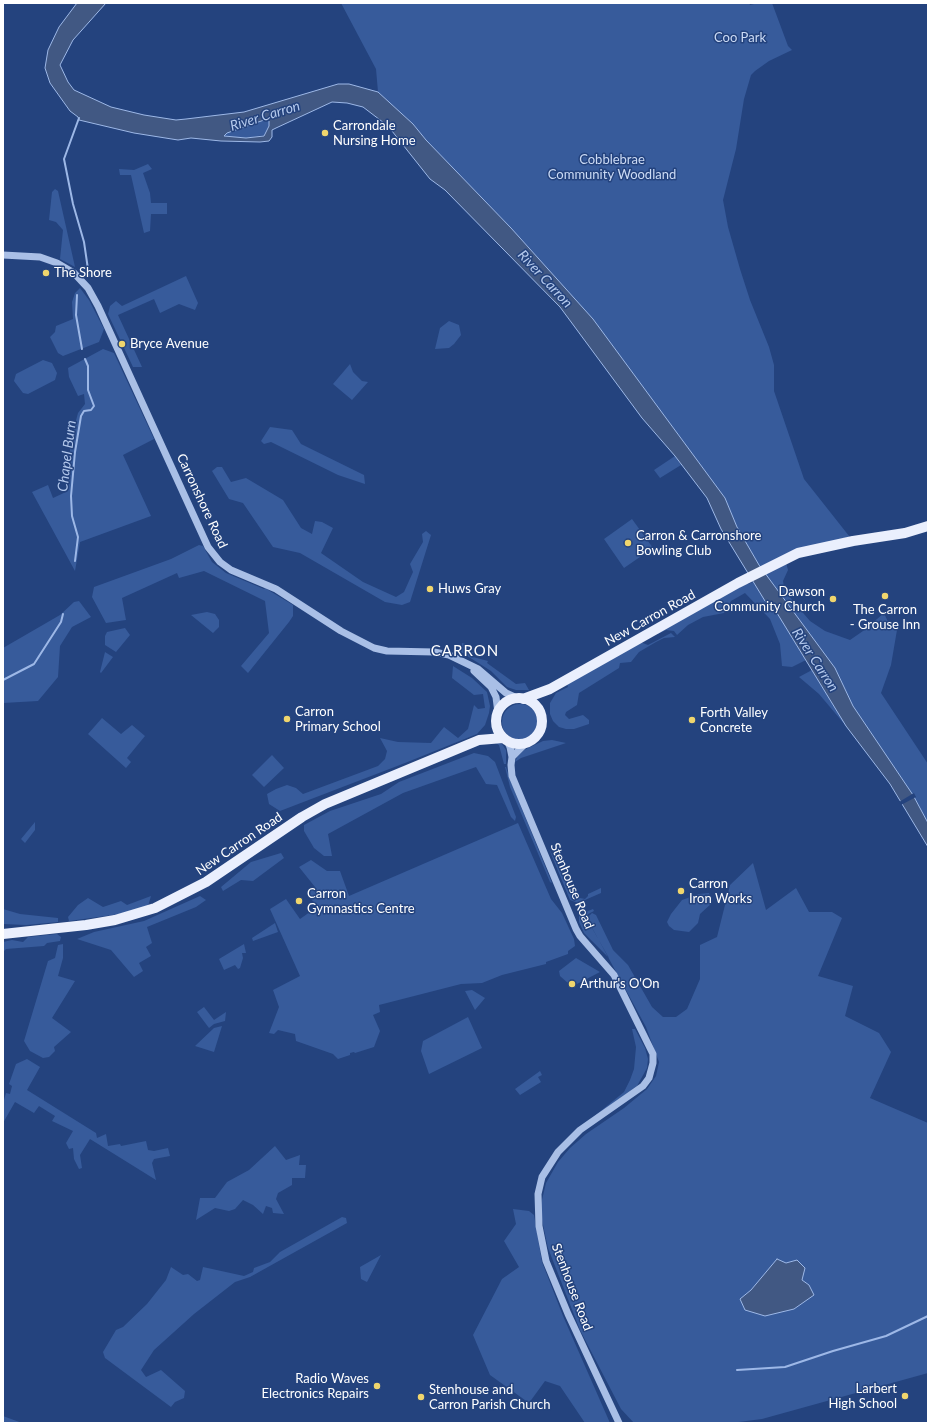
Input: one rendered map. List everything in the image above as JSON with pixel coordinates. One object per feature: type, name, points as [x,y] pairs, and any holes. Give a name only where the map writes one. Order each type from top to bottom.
[{"type":"main road","name":"New Carron Road","points":[[521,699],[550,689],[738,583],[798,553],[817,548],[905,533],[926,526]]},
{"type":"main road","points":[[540,712],[544,698],[550,689]]},
{"type":"main road","points":[[521,699],[533,703],[540,712],[542,721],[540,731],[534,739],[526,743],[513,743],[505,739],[497,726],[497,716],[509,701],[521,699]]},
{"type":"main road","name":"New Carron Road","points":[[3,934],[86,926],[115,920],[155,908],[206,882],[311,811],[479,740],[493,727],[497,716]]},
{"type":"main road","name":"New Carron Road","points":[[479,740],[505,739]]},
{"type":"street","name":"Carronshore Road","points":[[3,254],[40,257],[57,263],[74,273],[88,288],[98,306],[208,547],[220,562],[231,570],[276,589],[341,631],[374,648],[387,651],[441,653],[466,664],[489,677],[506,693],[521,699]]},
{"type":"street","name":"Carronshore Road","points":[[466,664],[491,687],[496,697],[497,716]]},
{"type":"street","name":"Stenhouse Road","points":[[505,739],[510,747],[512,757],[512,776],[576,929],[580,936],[614,975],[653,1054],[653,1063],[649,1078],[637,1090],[580,1130],[558,1152],[542,1177],[538,1194],[539,1226],[546,1261],[568,1314],[619,1423]]},
{"type":"street","points":[[512,757],[526,743]]},
{"type":"green space","name":"Cobblebrae Community Woodland","points":[[341,3],[749,3],[750,5],[758,3],[772,3],[788,46],[792,50],[769,61],[751,75],[744,99],[736,149],[723,200],[728,227],[740,269],[750,300],[769,347],[774,365],[774,391],[804,479],[853,541],[785,559],[788,570],[783,581],[784,587],[792,600],[810,621],[825,631],[850,640],[884,613],[888,622],[897,630],[891,665],[881,693],[928,764],[928,823],[913,795],[853,706],[835,668],[759,565],[737,527],[725,498],[593,319],[511,228],[426,140],[413,124],[378,92],[376,69]]},
{"type":"green space","points":[[267,119],[269,121],[269,126],[264,135],[246,138],[224,136],[227,133]]},
{"type":"green space","points":[[148,164],[152,169],[143,173],[150,193],[151,203],[167,203],[167,214],[151,214],[150,231],[144,233],[131,175],[120,175],[119,169],[134,170]]},
{"type":"green space","points":[[55,189],[58,191],[75,267],[60,259],[63,230],[56,222],[49,220],[52,192]]},
{"type":"green space","points":[[186,276],[198,303],[195,310],[179,304],[160,313],[154,299],[118,315],[142,367],[133,367],[108,314],[110,306],[116,301],[122,306]]},
{"type":"green space","points":[[80,288],[89,300],[104,329],[99,342],[63,356],[58,353],[50,337],[55,332],[56,326],[73,319],[72,302],[75,293]]},
{"type":"green space","points":[[449,321],[459,325],[461,335],[449,348],[435,349],[440,328]]},
{"type":"green space","points":[[103,349],[114,353],[154,439],[123,455],[151,516],[80,542],[75,571],[32,492],[48,485],[53,498],[68,491],[70,450],[73,432],[78,413],[85,404],[84,394],[78,396],[69,377],[68,368]]},
{"type":"green space","points":[[43,360],[52,363],[57,373],[55,380],[28,394],[23,393],[14,381],[16,374]]},
{"type":"green space","points":[[350,364],[353,372],[362,381],[368,382],[352,400],[333,384]]},
{"type":"green space","points":[[270,427],[292,430],[301,444],[364,475],[365,484],[338,475],[271,442],[264,444],[261,441]]},
{"type":"green space","points":[[675,456],[681,465],[660,478],[654,470]]},
{"type":"green space","points":[[217,467],[222,467],[231,482],[246,478],[283,500],[301,528],[312,534],[315,521],[322,522],[333,528],[321,553],[363,582],[396,597],[404,592],[413,572],[410,564],[423,542],[422,534],[426,531],[431,535],[410,602],[402,605],[385,602],[300,553],[273,547],[243,503],[229,499],[212,471]]},
{"type":"green space","name":"Carron & Carronshore Bowling Club","points":[[632,519],[653,548],[624,568],[604,539]]},
{"type":"green space","points":[[199,545],[203,546],[212,562],[226,573],[264,589],[265,588],[293,605],[293,616],[248,673],[241,666],[269,633],[265,601],[204,571],[179,578],[177,573],[122,598],[126,620],[106,623],[92,597],[94,587],[171,559]]},
{"type":"green space","points":[[753,582],[765,601],[777,613],[806,660],[792,667],[782,666],[780,644],[770,619],[745,593],[731,601],[724,613],[703,617],[688,625],[677,635],[674,631],[666,630],[658,634],[658,632],[745,583],[748,584]]},
{"type":"green space","points":[[79,601],[91,617],[72,627],[60,646],[58,677],[38,701],[3,703],[3,648],[60,615],[74,602]]},
{"type":"green space","points":[[207,612],[215,614],[219,620],[219,627],[213,633],[191,615]]},
{"type":"green space","points":[[125,628],[130,635],[116,652],[105,645],[105,636],[107,632]]},
{"type":"green space","points":[[671,633],[675,637],[664,638],[656,642],[639,652],[631,662],[620,663],[619,668],[579,693],[577,705],[566,712],[565,715],[569,719],[583,715],[589,720],[589,724],[574,729],[566,729],[559,727],[553,721],[550,714],[550,703],[556,693],[568,687],[567,684],[640,642],[648,645]]},
{"type":"green space","points":[[462,643],[470,645],[468,651],[473,652],[473,657],[488,661],[487,663],[516,684],[525,683],[529,690],[516,690],[507,687],[491,671],[461,652]]},
{"type":"green space","points":[[105,652],[113,657],[101,673],[100,672]]},
{"type":"green space","points":[[453,666],[472,678],[487,692],[490,706],[489,713],[485,725],[477,734],[280,811],[269,804],[267,794],[287,785],[296,788],[303,794],[378,766],[385,759],[387,751],[380,738],[398,742],[431,743],[444,727],[458,738],[468,729],[474,705],[478,709],[485,708],[483,694],[474,695],[452,678]]},
{"type":"green space","points":[[812,670],[846,726],[819,694],[799,677]]},
{"type":"green space","points":[[523,704],[533,709],[537,715],[537,729],[533,735],[527,739],[517,740],[507,735],[503,729],[502,719],[507,709],[513,705]]},
{"type":"green space","points":[[102,718],[121,734],[132,725],[145,736],[127,758],[131,762],[126,768],[88,734]]},
{"type":"green space","points":[[552,740],[566,743],[521,758],[515,762],[517,757],[524,750],[543,741]]},
{"type":"green space","points":[[494,742],[502,744],[506,750],[506,764],[504,764],[499,745]]},
{"type":"green space","points":[[474,753],[488,756],[495,762],[516,817],[515,821],[511,817],[497,785],[486,784],[476,767],[403,793],[328,834],[332,856],[324,856],[314,848],[304,831],[304,825],[330,811],[381,794],[399,782]]},
{"type":"green space","points":[[272,755],[284,768],[264,787],[252,775]]},
{"type":"green space","points":[[505,767],[552,883],[550,882],[510,787]]},
{"type":"green space","points":[[35,822],[35,830],[25,843],[21,839]]},
{"type":"green space","points":[[518,823],[551,899],[562,913],[574,939],[575,946],[568,951],[568,954],[546,962],[546,964],[502,975],[482,983],[461,984],[379,1005],[380,1012],[373,1015],[380,1031],[374,1047],[355,1053],[350,1053],[350,1055],[338,1059],[333,1054],[296,1041],[295,1034],[278,1030],[274,1034],[269,1033],[279,1007],[273,990],[300,976],[270,909],[286,899],[300,919],[317,907],[307,893],[315,887],[299,867],[311,860],[327,871],[340,871],[349,896]]},
{"type":"green space","points":[[549,849],[575,897],[585,899],[588,894],[601,888],[601,893],[578,903],[570,900]]},
{"type":"green space","points":[[281,853],[284,858],[253,881],[241,880],[223,891],[221,887],[251,862]]},
{"type":"green space","points":[[753,863],[766,910],[796,888],[809,912],[832,912],[842,918],[818,976],[853,986],[845,1016],[879,1033],[891,1052],[870,1098],[928,1123],[928,1373],[762,1419],[731,1423],[634,1423],[621,1409],[580,1330],[548,1248],[542,1220],[541,1204],[546,1183],[558,1162],[570,1148],[586,1134],[624,1108],[647,1089],[656,1076],[659,1062],[646,1027],[589,922],[589,916],[592,913],[596,915],[613,950],[628,965],[652,1007],[663,1017],[676,1017],[687,1009],[700,979],[700,945],[717,937],[730,885]]},
{"type":"green space","points":[[709,893],[712,903],[700,914],[698,923],[689,932],[674,930],[669,926],[667,922],[671,914],[682,900],[699,894]]},
{"type":"green space","points":[[151,896],[148,906],[120,914],[69,921],[68,917],[78,905],[88,898],[103,907],[121,901],[127,905]]},
{"type":"green space","points":[[200,896],[206,900],[196,907],[147,927],[152,943],[146,947],[151,956],[139,963],[143,971],[134,977],[111,950],[77,939],[94,932],[144,921]]},
{"type":"green space","points":[[3,909],[20,914],[58,918],[58,922],[26,925],[3,924]]},
{"type":"green space","points":[[593,909],[594,911],[588,914],[588,921],[609,958],[584,933],[579,922],[579,915]]},
{"type":"green space","points":[[275,923],[278,932],[253,941],[252,938]]},
{"type":"green space","points":[[57,934],[61,937],[60,941],[47,943],[44,946],[6,949],[3,952],[3,942],[12,940],[23,942],[28,937]]},
{"type":"green space","points":[[63,944],[63,958],[58,976],[75,981],[52,1018],[71,1032],[54,1047],[55,1051],[49,1057],[43,1058],[30,1051],[24,1041],[48,961],[55,958],[58,945]]},
{"type":"green space","points":[[244,944],[246,953],[242,953],[243,958],[240,968],[238,969],[235,965],[224,970],[219,959]]},
{"type":"green space","points":[[576,958],[600,972],[575,985],[571,982],[569,984],[560,976],[559,971]]},
{"type":"green space","points":[[472,990],[485,998],[475,1010],[465,991]]},
{"type":"green space","points":[[204,1007],[214,1020],[226,1012],[225,1021],[214,1024],[209,1028],[197,1012]]},
{"type":"green space","points":[[468,1017],[482,1048],[429,1074],[421,1051],[423,1041]]},
{"type":"green space","points":[[222,1026],[214,1052],[195,1046],[214,1028]]},
{"type":"green space","points":[[632,1029],[635,1029],[645,1048],[648,1059],[647,1068],[637,1086],[591,1119],[624,1092],[630,1080],[634,1069],[636,1047]]},
{"type":"green space","points":[[27,1059],[40,1067],[27,1090],[96,1133],[97,1138],[106,1134],[108,1146],[120,1144],[121,1146],[146,1141],[148,1150],[154,1151],[168,1148],[170,1156],[154,1159],[152,1163],[156,1180],[90,1139],[80,1155],[82,1168],[79,1169],[74,1159],[73,1148],[69,1149],[66,1143],[73,1131],[52,1121],[55,1116],[39,1106],[34,1113],[15,1102],[3,1123],[3,1103],[6,1093],[10,1094],[12,1086],[9,1084],[16,1064]]},
{"type":"green space","points":[[540,1071],[542,1075],[538,1077],[541,1082],[520,1095],[515,1089]]},
{"type":"green space","points":[[275,1146],[286,1160],[300,1155],[299,1165],[306,1165],[305,1178],[292,1178],[292,1185],[278,1193],[276,1199],[284,1214],[273,1213],[272,1208],[266,1206],[263,1214],[253,1205],[243,1200],[235,1209],[229,1211],[215,1208],[196,1220],[200,1198],[215,1198],[227,1182],[249,1170]]},
{"type":"green space","points":[[513,1209],[529,1211],[534,1215],[542,1262],[563,1316],[610,1423],[585,1423],[560,1386],[545,1381],[529,1403],[490,1375],[473,1335],[502,1279],[519,1267],[504,1241],[516,1224]]},
{"type":"green space","points":[[342,1217],[346,1218],[347,1223],[250,1277],[235,1282],[194,1314],[154,1350],[141,1370],[146,1377],[161,1370],[185,1391],[184,1398],[175,1402],[171,1407],[105,1358],[103,1352],[116,1330],[123,1327],[147,1304],[166,1280],[171,1267],[183,1275],[188,1274],[197,1281],[200,1280],[203,1267],[244,1276],[253,1272],[254,1268],[270,1262],[280,1252]]},
{"type":"green space","points":[[381,1255],[367,1282],[361,1279],[360,1267]]},
{"type":"green space","points":[[3,1416],[22,1423],[3,1422]]},
{"type":"water","name":"River Carron","points":[[77,3],[106,3],[73,40],[60,65],[68,82],[74,90],[111,107],[144,115],[176,120],[244,112],[338,84],[349,84],[378,92],[413,124],[426,140],[511,228],[593,319],[725,498],[737,527],[759,565],[835,668],[853,706],[913,795],[928,823],[928,847],[890,784],[846,726],[777,613],[765,601],[721,529],[707,498],[675,456],[642,418],[560,307],[445,190],[430,179],[388,126],[363,107],[347,103],[332,102],[272,130],[272,137],[269,141],[260,142],[221,141],[191,138],[178,140],[134,133],[79,120],[78,117],[70,111],[50,83],[45,68],[48,50],[59,27]],"holes":[[[267,119],[269,121],[269,126],[264,136],[246,138],[224,136],[227,133]]]},
{"type":"water","points":[[777,1259],[786,1263],[797,1260],[805,1268],[802,1280],[809,1285],[814,1295],[794,1309],[765,1316],[745,1310],[740,1299],[751,1290]]},
{"type":"pier","points":[[914,793],[916,797],[901,805],[899,802]]},
{"type":"waterway","name":"Chapel Burn","points":[[79,118],[64,159],[73,204],[84,242],[89,276]]},
{"type":"waterway","name":"Chapel Burn","points":[[77,295],[76,315],[82,349]]},
{"type":"waterway","name":"Chapel Burn","points":[[75,561],[78,537],[72,516],[71,496],[75,452],[81,416],[84,411],[91,410],[94,406],[88,390],[88,366],[85,359]]},
{"type":"waterway","name":"Chapel Burn","points":[[3,680],[34,664],[61,622],[63,614]]},
{"type":"waterway","points":[[737,1370],[785,1367],[833,1351],[886,1336],[928,1316]]},
{"type":"place","name":"Carrondale Nursing Home","points":[[325,133]]},
{"type":"place","name":"The Shore","points":[[46,273]]},
{"type":"place","name":"Bryce Avenue","points":[[122,344]]},
{"type":"place","name":"Carron & Carronshore Bowling Club","points":[[628,543]]},
{"type":"place","name":"Huws Gray","points":[[430,589]]},
{"type":"place","name":"The Carron - Grouse Inn","points":[[885,596]]},
{"type":"place","name":"Dawson Community Church","points":[[833,599]]},
{"type":"place","name":"Carron Primary School","points":[[287,719]]},
{"type":"place","name":"Forth Valley Concrete","points":[[692,720]]},
{"type":"place","name":"Carron Iron Works","points":[[681,891]]},
{"type":"place","name":"Carron Gymnastics Centre","points":[[299,901]]},
{"type":"place","name":"Arthur's O'On","points":[[572,984]]},
{"type":"place","name":"Radio Waves Electronics Repairs","points":[[377,1386]]},
{"type":"place","name":"Larbert High School","points":[[905,1396]]},
{"type":"place","name":"Stenhouse and Carron Parish Church","points":[[421,1397]]},
{"type":"district","name":"CARRON","points":[[465,651]]},
{"type":"park label","name":"Coo Park","points":[[740,38]]}]
